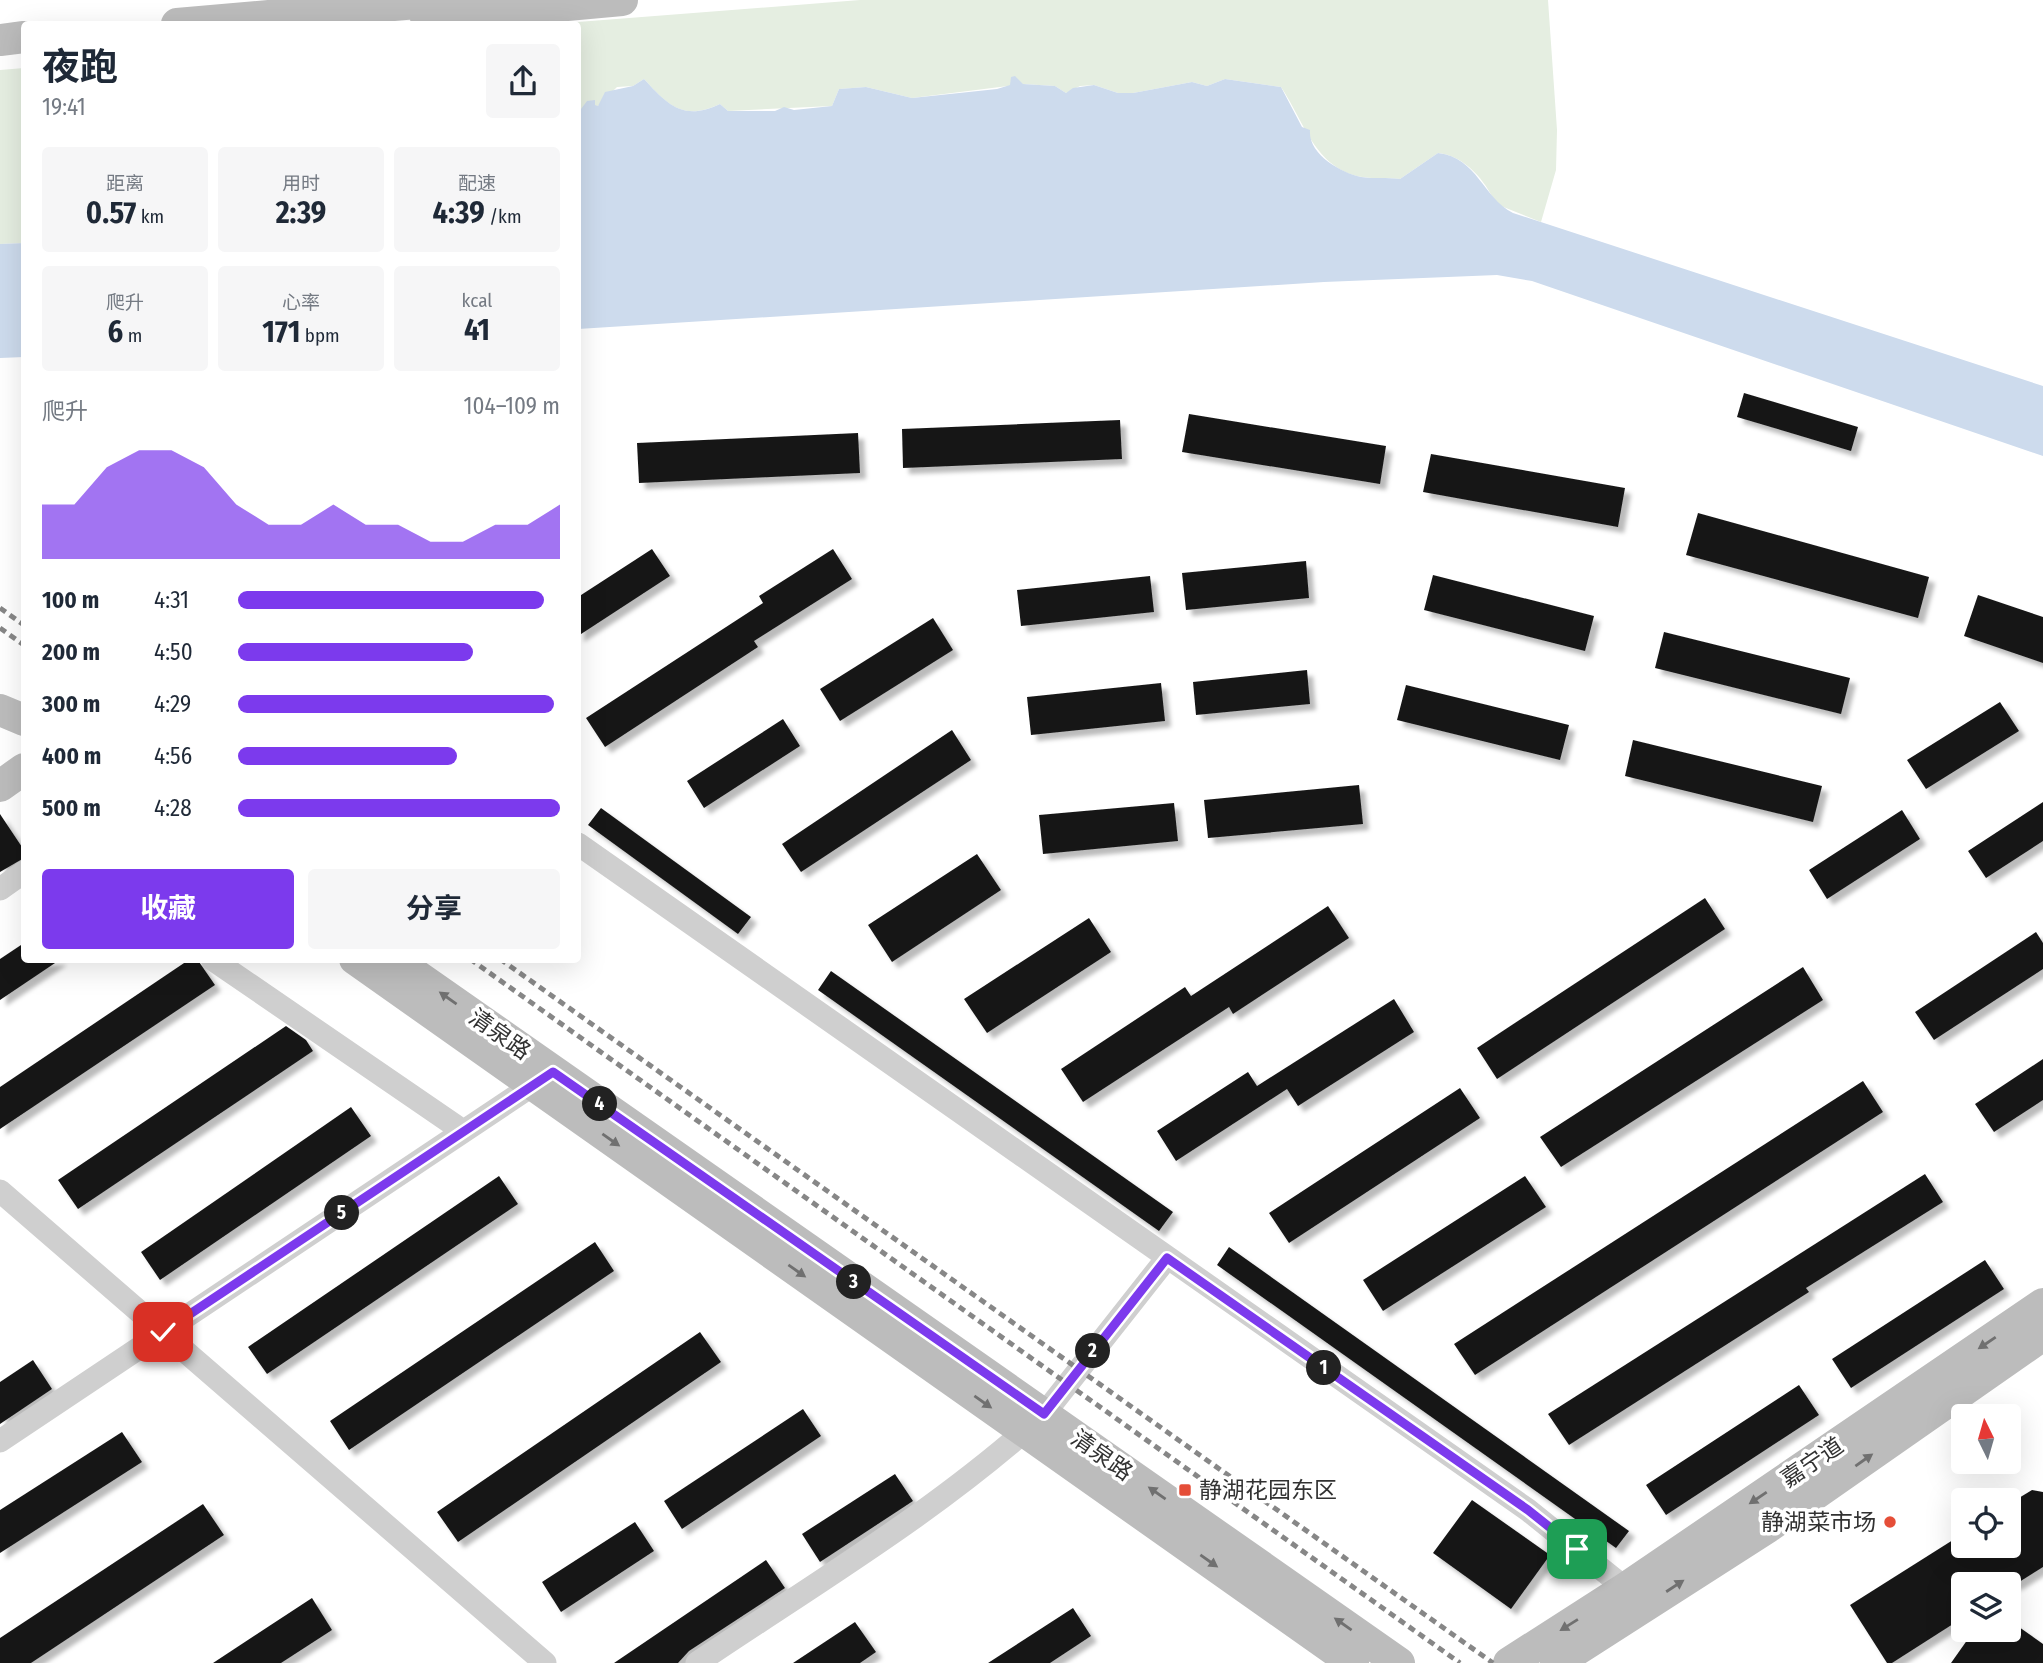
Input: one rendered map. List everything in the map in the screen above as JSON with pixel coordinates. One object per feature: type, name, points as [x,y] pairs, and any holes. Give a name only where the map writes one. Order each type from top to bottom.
[{"type":"street","points":[[197,18],[451,0]]},
{"type":"street","points":[[385,21],[622,0]]},
{"type":"street","points":[[0,40],[21,37]]},
{"type":"street","points":[[0,54],[21,52]]},
{"type":"street","points":[[0,710],[21,719]]},
{"type":"street","points":[[0,725],[21,734]]},
{"type":"street","points":[[0,786],[21,771]]},
{"type":"street","points":[[581,846],[1528,1510],[1635,1597]]},
{"type":"street","points":[[0,889],[21,874]]},
{"type":"street","points":[[218,963],[463,1131]]},
{"type":"street","name":"清泉路","points":[[361,963],[543,1078],[1034,1423],[1399,1663]]},
{"type":"street","name":"清泉路","points":[[398,963],[543,1078]]},
{"type":"street","points":[[0,1441],[543,1078]]},
{"type":"street","points":[[0,1191],[545,1663]]},
{"type":"street","points":[[697,1663],[912,1517],[1034,1423],[1167,1258]]},
{"type":"street","name":"嘉宁道","points":[[1556,1663],[1635,1597],[2043,1304]]},
{"type":"street","name":"嘉宁道","points":[[1509,1663],[1768,1527],[2043,1335]]},
{"type":"street","name":"清泉路","points":[[1034,1423],[1353,1663]]},
{"type":"shaded area","points":[[860,0],[1548,0],[1557,130],[1556,170],[1541,222],[1496,204],[1480,178],[1465,164],[1448,155],[1438,153],[1400,179],[1362,177],[1346,172],[1322,154],[1312,142],[1281,87],[1225,79],[1207,86],[1192,82],[1133,93],[1118,93],[1094,85],[1080,86],[1066,93],[1055,86],[1023,84],[912,98],[866,87],[839,89],[832,106],[728,111],[720,104],[707,109],[685,111],[668,103],[644,79],[633,86],[617,87],[598,106],[586,105],[581,110],[581,22]]},
{"type":"shaded area","points":[[21,68],[21,243],[0,244],[0,70]]},
{"type":"water","points":[[1015,76],[1023,84],[1055,86],[1066,93],[1073,88],[1094,85],[1118,93],[1133,93],[1192,82],[1207,86],[1225,79],[1281,87],[1302,127],[1310,130],[1314,147],[1327,161],[1353,175],[1400,179],[1438,153],[1451,156],[1471,170],[1494,198],[1513,213],[2043,386],[2043,456],[1532,281],[1497,275],[1324,282],[581,329],[581,109],[587,101],[595,100],[595,105],[598,106],[605,92],[633,86],[644,79],[668,103],[686,111],[707,109],[720,104],[728,111],[775,111],[784,107],[794,110],[832,106],[839,89],[866,87],[912,98],[997,89],[1010,85],[1011,77]]},
{"type":"water","points":[[21,243],[21,357],[0,358],[0,244]]},
{"type":"building","points":[[1744,393],[1858,427],[1851,451],[1737,417]]},
{"type":"building","points":[[1189,414],[1386,446],[1380,484],[1182,452]]},
{"type":"building","points":[[1120,420],[1122,459],[903,468],[902,429]]},
{"type":"building","points":[[858,433],[860,473],[639,483],[637,443]]},
{"type":"building","points":[[1431,454],[1625,488],[1618,527],[1423,492]]},
{"type":"building","points":[[1698,513],[1929,577],[1918,618],[1686,555]]},
{"type":"building","points":[[652,549],[670,576],[581,634],[581,595]]},
{"type":"building","points":[[833,549],[852,579],[754,641],[758,647],[605,747],[586,718],[763,603],[759,596]]},
{"type":"building","points":[[1306,561],[1309,598],[1186,610],[1182,573]]},
{"type":"building","points":[[1433,575],[1594,616],[1585,651],[1424,610]]},
{"type":"building","points":[[1150,576],[1154,612],[1021,626],[1017,590]]},
{"type":"building","points":[[1978,595],[2043,617],[2043,663],[1964,636]]},
{"type":"building","points":[[933,618],[953,650],[840,721],[820,689]]},
{"type":"building","points":[[1664,632],[1850,678],[1841,714],[1655,668]]},
{"type":"building","points":[[1307,670],[1310,704],[1196,715],[1193,682]]},
{"type":"building","points":[[1161,683],[1165,721],[1031,735],[1027,697]]},
{"type":"building","points":[[1406,685],[1569,725],[1560,760],[1397,720]]},
{"type":"building","points":[[2000,702],[2019,731],[1926,789],[1907,760]]},
{"type":"building","points":[[783,719],[800,746],[704,808],[687,781]]},
{"type":"building","points":[[952,730],[971,760],[801,872],[782,844]]},
{"type":"building","points":[[1633,740],[1822,786],[1813,822],[1625,776]]},
{"type":"building","points":[[1359,785],[1363,824],[1208,838],[1204,800]]},
{"type":"building","points":[[2043,802],[2043,841],[1986,878],[1968,851]]},
{"type":"building","points":[[1174,803],[1178,841],[1043,854],[1039,815]]},
{"type":"building","points":[[601,808],[751,917],[738,934],[588,825]]},
{"type":"building","points":[[1902,810],[1920,839],[1827,899],[1809,870]]},
{"type":"building","points":[[0,814],[21,846],[21,860],[0,872]]},
{"type":"building","points":[[977,854],[1001,890],[892,962],[868,925]]},
{"type":"building","points":[[1705,898],[1725,929],[1497,1079],[1477,1048]]},
{"type":"building","points":[[1328,906],[1349,938],[1233,1014],[1229,1007],[1083,1102],[1061,1069],[1185,987],[1191,996]]},
{"type":"building","points":[[1089,918],[1111,952],[987,1033],[964,999]]},
{"type":"building","points":[[2036,932],[2043,943],[2043,969],[1934,1040],[1915,1012]]},
{"type":"building","points":[[21,945],[21,963],[55,963],[0,1000],[0,959]]},
{"type":"building","points":[[184,963],[200,963],[215,985],[0,1129],[0,1087]]},
{"type":"building","points":[[1803,967],[1823,1000],[1561,1167],[1540,1137]]},
{"type":"building","points":[[831,971],[1173,1212],[1159,1231],[818,990]]},
{"type":"building","points":[[1394,999],[1414,1032],[1298,1106],[1287,1089],[1176,1161],[1157,1131],[1248,1072],[1257,1086]]},
{"type":"building","points":[[286,1026],[306,1040],[313,1051],[78,1209],[58,1180]]},
{"type":"building","points":[[2043,1059],[2043,1100],[1994,1132],[1975,1104]]},
{"type":"building","points":[[1863,1081],[1883,1112],[1475,1375],[1454,1344]]},
{"type":"building","points":[[1460,1088],[1480,1118],[1289,1243],[1269,1213]]},
{"type":"building","points":[[351,1107],[371,1136],[160,1280],[141,1252]]},
{"type":"building","points":[[1925,1174],[1943,1202],[1806,1288],[1809,1292],[1569,1445],[1548,1414]]},
{"type":"building","points":[[499,1176],[518,1204],[267,1374],[248,1347]]},
{"type":"building","points":[[1525,1176],[1546,1207],[1383,1311],[1363,1280]]},
{"type":"building","points":[[595,1242],[614,1271],[349,1450],[330,1421]]},
{"type":"building","points":[[1229,1247],[1629,1531],[1616,1548],[1217,1265]]},
{"type":"building","points":[[1985,1260],[2004,1289],[1851,1388],[1832,1359]]},
{"type":"building","points":[[700,1332],[721,1362],[458,1542],[437,1512]]},
{"type":"building","points":[[33,1360],[52,1389],[0,1424],[0,1382]]},
{"type":"building","points":[[1799,1385],[1819,1415],[1666,1515],[1646,1485]]},
{"type":"building","points":[[803,1409],[821,1436],[682,1529],[664,1501]]},
{"type":"building","points":[[122,1432],[142,1462],[0,1553],[0,1510]]},
{"type":"building","points":[[895,1474],[913,1501],[820,1562],[802,1534]]},
{"type":"building","points":[[2032,1490],[2043,1492],[2043,1567],[2021,1581],[2021,1572],[1951,1572],[1951,1625],[1892,1663],[1887,1663],[1850,1605],[1951,1541],[1951,1558],[2021,1558],[2021,1497]]},
{"type":"building","points":[[1472,1500],[1550,1555],[1511,1609],[1433,1553]]},
{"type":"building","points":[[203,1504],[224,1535],[31,1663],[0,1663],[0,1638]]},
{"type":"building","points":[[635,1522],[654,1551],[561,1612],[542,1582]]},
{"type":"building","points":[[766,1560],[785,1588],[689,1651],[678,1663],[614,1663]]},
{"type":"building","points":[[312,1598],[332,1630],[281,1663],[213,1663]]},
{"type":"building","points":[[1073,1608],[1091,1636],[1050,1663],[988,1663]]},
{"type":"building","points":[[855,1622],[876,1652],[860,1663],[793,1663]]},
{"type":"building","points":[[2021,1628],[2043,1644],[2043,1663],[1951,1663],[1966,1642],[2021,1642]]},
{"type":"railway","points":[[0,608],[21,623]]},
{"type":"railway","points":[[0,628],[21,643]]},
{"type":"railway","points":[[476,963],[1460,1663]]},
{"type":"railway","points":[[506,963],[1493,1663]]},
{"type":"place","name":"静湖花园东区","points":[[1185,1490]]},
{"type":"place","name":"静湖菜市场","points":[[1890,1522]]},
{"type":"route","points":[[163,1332],[553,1072],[1044,1414],[1167,1258],[1528,1510],[1577,1549]]}]
